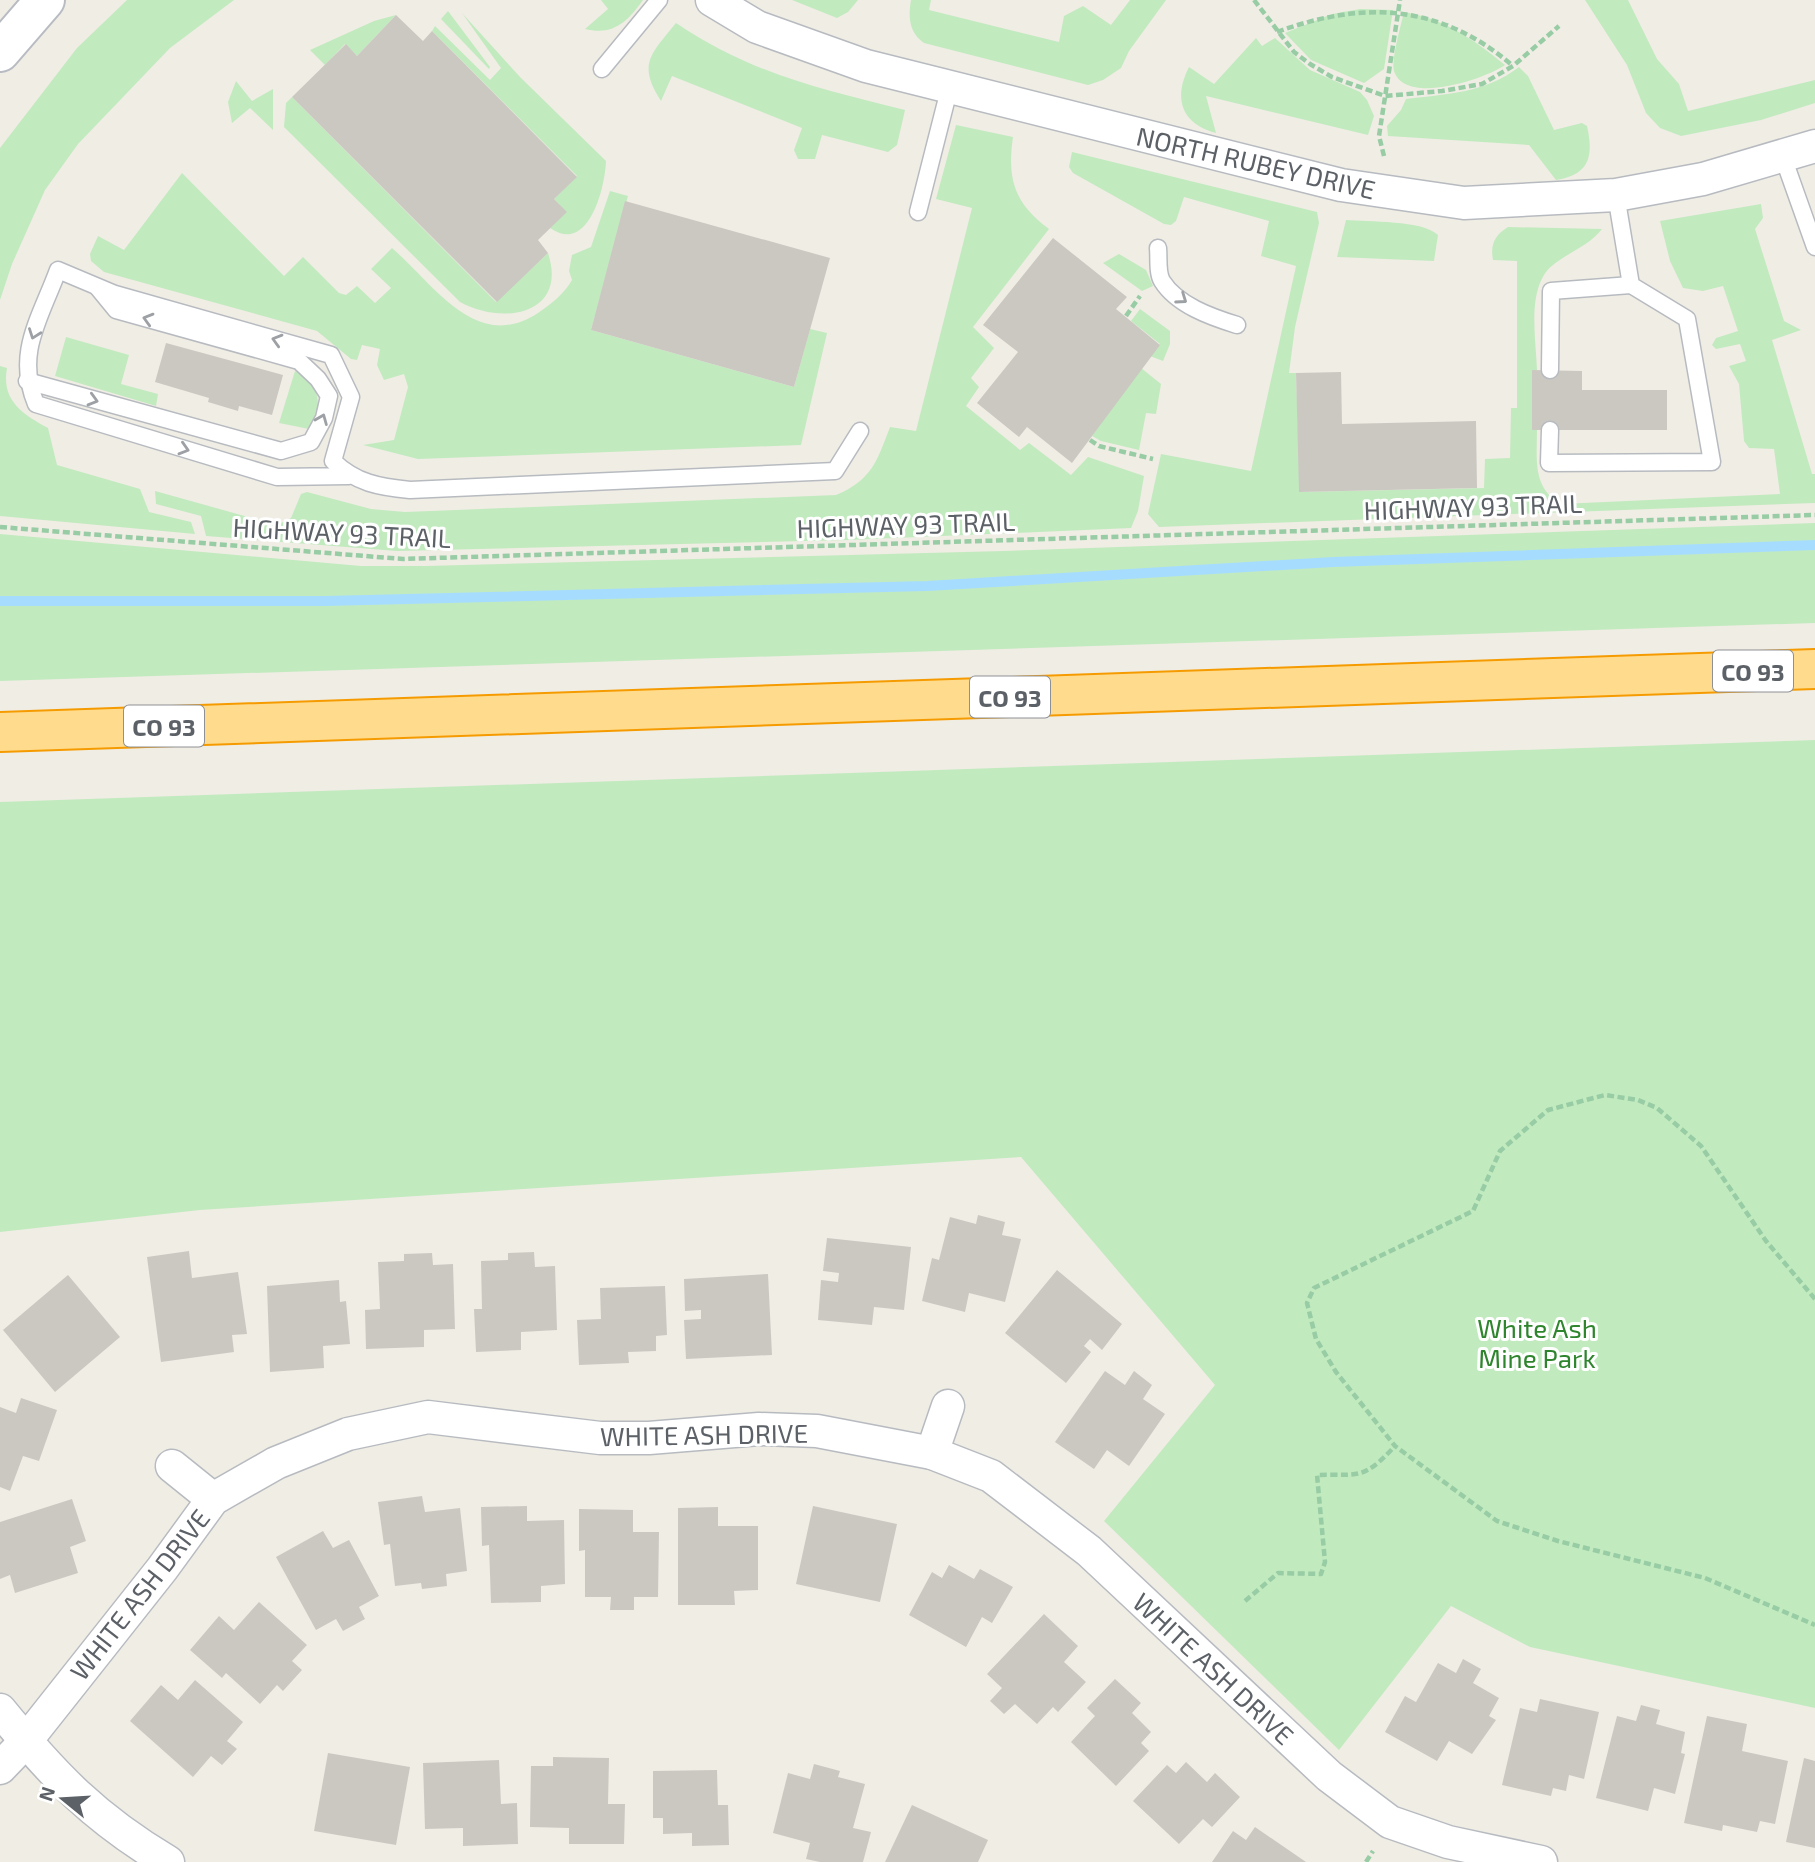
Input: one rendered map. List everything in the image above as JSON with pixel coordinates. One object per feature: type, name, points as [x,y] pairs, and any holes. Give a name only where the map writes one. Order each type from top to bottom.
[{"type":"highway","name":"CO 93","points":[[0,732],[1815,669]]},
{"type":"street","points":[[0,52],[45,0]]},
{"type":"street","name":"NORTH RUBEY DRIVE","points":[[712,0],[757,27],[866,66],[1341,185],[1395,194],[1464,203],[1616,195],[1703,179],[1815,146]]},
{"type":"street","points":[[932,1453],[948,1406]]},
{"type":"street","name":"WHITE ASH DRIVE","points":[[0,1768],[25,1742],[162,1569],[213,1499],[276,1463],[348,1434],[428,1417],[600,1438],[649,1438],[759,1429],[817,1432],[932,1453],[991,1476],[1089,1551],[1329,1776],[1390,1822],[1448,1842],[1541,1862]]},
{"type":"street","points":[[172,1466],[213,1499]]},
{"type":"street","points":[[0,1710],[25,1742],[89,1809],[168,1862]]},
{"type":"lane","points":[[602,69],[659,0]]},
{"type":"lane","points":[[918,212],[950,86]]},
{"type":"lane","points":[[1783,157],[1815,247]]},
{"type":"lane","points":[[1616,195],[1631,285]]},
{"type":"lane","points":[[1158,248],[1160,279],[1177,298],[1210,317],[1237,325]]},
{"type":"lane","points":[[349,476],[333,461],[351,397],[331,355],[97,286],[58,270],[26,356],[27,381],[36,404],[277,477],[349,476],[378,487],[410,490],[835,471],[860,431]]},
{"type":"lane","points":[[1550,370],[1551,291],[1631,285],[1687,319],[1712,462],[1549,463],[1550,430]]},
{"type":"lane","points":[[27,381],[270,449],[281,451],[311,442],[324,418],[329,396],[318,379],[299,360],[116,310],[97,286]]},
{"type":"path","points":[[1254,0],[1277,32],[1310,64],[1332,76],[1385,96],[1463,88],[1497,77],[1559,26]]},
{"type":"path","points":[[1395,194],[1379,136],[1400,0]]},
{"type":"path","points":[[1350,6],[1399,7],[1426,12],[1482,38],[1513,66]]},
{"type":"path","points":[[1277,32],[1298,20],[1338,7]]},
{"type":"path","points":[[1126,316],[1141,295]]},
{"type":"path","points":[[1090,440],[1099,446],[1153,459]]},
{"type":"path","name":"HIGHWAY 93 TRAIL","points":[[0,527],[403,559],[1815,515]]},
{"type":"path","points":[[1815,1299],[1766,1241],[1702,1146],[1657,1108],[1639,1100],[1605,1095],[1548,1110],[1500,1151],[1473,1211],[1314,1288],[1307,1303],[1316,1339],[1336,1373],[1395,1446],[1497,1521],[1558,1541],[1705,1578],[1815,1625]]},
{"type":"path","points":[[1245,1601],[1278,1573],[1321,1574],[1325,1562],[1317,1475],[1358,1476],[1374,1468],[1395,1446]]},
{"type":"green space","points":[[127,0],[234,0],[170,48],[78,144],[45,190],[12,264],[0,300],[0,148],[77,48]]},
{"type":"green space","points":[[601,0],[643,0],[619,25],[604,30],[585,29],[608,9]]},
{"type":"green space","points":[[792,0],[858,0],[848,12],[837,18]]},
{"type":"green space","points":[[911,0],[931,0],[929,10],[1059,42],[1064,16],[1083,6],[1111,25],[1130,0],[1166,0],[1129,51],[1121,68],[1103,80],[1088,85],[924,43],[915,34],[911,24]]},
{"type":"green space","points":[[1585,0],[1628,0],[1657,59],[1679,84],[1688,111],[1815,80],[1815,103],[1761,120],[1681,136],[1660,128],[1646,113],[1627,65]]},
{"type":"green space","points":[[1360,9],[1393,10],[1384,69],[1364,83],[1311,60],[1285,33],[1332,14]]},
{"type":"green space","points":[[448,11],[490,67],[489,69],[441,19]]},
{"type":"green space","points":[[1404,12],[1419,15],[1458,31],[1505,65],[1481,77],[1446,86],[1413,87],[1401,81],[1393,66]]},
{"type":"green space","points":[[462,13],[520,77],[606,161],[598,202],[584,226],[575,233],[563,234],[550,228],[566,212],[554,199],[577,176],[432,31],[435,26],[490,80],[501,68]]},
{"type":"green space","points":[[396,15],[357,56],[345,44],[325,65],[310,50],[374,21]]},
{"type":"green space","points":[[676,23],[731,55],[759,67],[844,95],[905,110],[897,145],[888,152],[822,135],[815,159],[798,159],[794,150],[802,128],[672,76],[661,101],[650,78],[650,60]]},
{"type":"green space","points":[[1256,38],[1262,46],[1275,38],[1310,70],[1360,92],[1374,116],[1368,135],[1206,96],[1216,133],[1195,123],[1183,108],[1181,99],[1184,78],[1189,67],[1214,84]]},
{"type":"green space","points":[[1519,67],[1528,76],[1554,130],[1582,123],[1587,126],[1589,155],[1582,169],[1576,174],[1556,180],[1529,145],[1388,136],[1387,126],[1401,110],[1406,99],[1451,94],[1479,87],[1506,76]]},
{"type":"green space","points":[[236,81],[252,101],[273,89],[273,130],[250,108],[232,123],[228,102]]},
{"type":"green space","points":[[292,97],[496,302],[548,253],[552,274],[549,290],[541,302],[512,313],[495,313],[460,302],[284,127],[286,103]]},
{"type":"green space","points":[[956,125],[1013,137],[1011,165],[1016,189],[1028,210],[1049,229],[973,327],[994,348],[971,378],[979,387],[966,406],[1020,450],[1029,443],[1071,475],[1088,457],[1144,476],[1138,511],[1131,528],[848,540],[397,551],[206,536],[201,516],[156,504],[155,491],[277,525],[291,518],[301,494],[307,492],[371,509],[405,512],[836,495],[858,483],[872,468],[890,427],[916,431],[972,208],[936,199]]},
{"type":"green space","points":[[1072,152],[1317,212],[1319,223],[1295,327],[1289,373],[1296,373],[1300,492],[1484,488],[1485,459],[1510,458],[1511,408],[1517,408],[1517,261],[1493,260],[1492,254],[1494,240],[1508,227],[1602,229],[1592,240],[1553,265],[1539,286],[1536,299],[1534,314],[1537,370],[1532,371],[1532,429],[1537,430],[1538,472],[1545,490],[1552,497],[1561,504],[1780,494],[1774,449],[1749,448],[1744,441],[1739,384],[1729,366],[1746,361],[1740,344],[1716,349],[1712,345],[1716,338],[1738,331],[1723,286],[1703,291],[1683,288],[1670,261],[1660,221],[1761,204],[1763,218],[1755,229],[1784,321],[1801,330],[1772,340],[1812,474],[1815,474],[1815,503],[1159,527],[1148,514],[1161,454],[1251,471],[1296,266],[1261,256],[1269,221],[1184,197],[1176,221],[1171,225],[1164,224],[1073,173],[1069,167]]},
{"type":"green space","points":[[182,173],[284,276],[303,257],[339,293],[346,295],[357,286],[375,303],[391,288],[371,269],[392,248],[457,309],[475,320],[495,325],[516,323],[538,313],[557,298],[572,280],[569,271],[572,255],[591,247],[610,191],[628,196],[591,330],[794,387],[810,329],[827,333],[801,445],[418,459],[363,445],[394,440],[408,387],[404,374],[384,380],[377,365],[380,349],[362,345],[357,360],[351,359],[317,331],[104,272],[91,261],[90,254],[98,236],[124,250]]},
{"type":"green space","points":[[1346,220],[1408,224],[1431,230],[1438,235],[1434,261],[1337,257]]},
{"type":"green space","points":[[1119,254],[1146,270],[1153,286],[1142,291],[1103,263]]},
{"type":"green space","points":[[1140,309],[1170,331],[1170,344],[1163,361],[1150,356],[1160,344],[1131,321]]},
{"type":"green space","points":[[66,337],[129,355],[121,384],[158,394],[156,406],[55,376]]},
{"type":"green space","points":[[0,366],[7,368],[7,389],[16,405],[22,412],[48,428],[57,465],[140,489],[149,512],[191,522],[195,534],[0,516]]},
{"type":"green space","points":[[1141,368],[1161,384],[1156,414],[1146,413],[1139,450],[1101,441],[1092,436]]},
{"type":"green space","points":[[295,371],[310,381],[317,396],[317,413],[309,429],[279,423]]},
{"type":"green space","points":[[1815,523],[1815,623],[0,681],[0,534],[361,566],[425,566],[1003,551]]},
{"type":"green space","name":"White Ash Mine Park","points":[[1815,740],[1815,1708],[1530,1647],[1451,1606],[1339,1750],[1104,1521],[1215,1385],[1021,1157],[200,1210],[0,1232],[0,802]]},
{"type":"building","points":[[396,15],[423,41],[432,31],[577,177],[554,199],[567,212],[538,240],[548,253],[497,302],[292,97],[346,44],[357,56]]},
{"type":"building","points":[[625,201],[830,258],[794,387],[591,330]]},
{"type":"building","points":[[1053,238],[1127,297],[1116,309],[1160,345],[1072,463],[1027,427],[1019,437],[977,403],[1018,352],[983,325]]},
{"type":"building","points":[[166,343],[283,375],[272,415],[239,406],[238,411],[208,402],[209,398],[155,382]]},
{"type":"building","points":[[1532,370],[1582,371],[1582,390],[1667,390],[1667,430],[1532,430]]},
{"type":"building","points":[[1341,372],[1342,424],[1476,421],[1477,488],[1299,492],[1296,373]]},
{"type":"building","points":[[978,1215],[1005,1222],[1002,1235],[1021,1239],[1005,1302],[969,1293],[965,1312],[922,1301],[932,1258],[939,1260],[950,1217],[976,1224]]},
{"type":"building","points":[[827,1238],[911,1247],[904,1310],[874,1307],[872,1325],[818,1320],[821,1280],[838,1282],[839,1273],[823,1271]]},
{"type":"building","points":[[189,1251],[192,1278],[238,1272],[247,1334],[232,1335],[234,1352],[161,1362],[147,1257]]},
{"type":"building","points":[[534,1252],[535,1267],[555,1266],[557,1330],[521,1332],[521,1350],[476,1352],[474,1309],[482,1309],[481,1261],[508,1260],[508,1253]]},
{"type":"building","points":[[432,1253],[433,1265],[453,1264],[455,1329],[424,1330],[424,1347],[366,1349],[365,1310],[380,1309],[378,1262],[404,1261],[404,1254]]},
{"type":"building","points":[[1057,1270],[1122,1324],[1102,1350],[1090,1339],[1084,1346],[1091,1352],[1066,1383],[1005,1333]]},
{"type":"building","points":[[768,1274],[772,1355],[686,1359],[684,1320],[701,1319],[701,1310],[685,1311],[684,1279]]},
{"type":"building","points":[[68,1275],[120,1337],[55,1392],[3,1330]]},
{"type":"building","points":[[339,1280],[340,1302],[346,1301],[350,1344],[323,1346],[324,1368],[270,1372],[267,1286]]},
{"type":"building","points":[[665,1286],[667,1335],[656,1336],[656,1351],[628,1352],[629,1363],[579,1365],[577,1320],[601,1319],[600,1288]]},
{"type":"building","points":[[1105,1371],[1125,1385],[1134,1371],[1152,1385],[1143,1399],[1165,1414],[1129,1466],[1107,1450],[1094,1469],[1055,1442]]},
{"type":"building","points":[[21,1398],[57,1410],[39,1461],[23,1456],[10,1491],[0,1487],[0,1407],[16,1413]]},
{"type":"building","points":[[422,1496],[425,1512],[460,1508],[467,1571],[446,1574],[447,1586],[422,1589],[421,1583],[395,1586],[390,1544],[384,1545],[378,1502]]},
{"type":"building","points":[[72,1499],[86,1541],[70,1547],[78,1573],[15,1593],[10,1575],[0,1579],[0,1522]]},
{"type":"building","points":[[527,1506],[527,1521],[564,1520],[565,1584],[541,1586],[541,1602],[491,1603],[489,1545],[482,1546],[481,1507]]},
{"type":"building","points":[[813,1506],[897,1524],[880,1602],[796,1584]]},
{"type":"building","points":[[718,1507],[718,1526],[758,1526],[758,1590],[734,1591],[735,1605],[678,1605],[678,1508]]},
{"type":"building","points":[[579,1509],[633,1510],[633,1532],[659,1532],[658,1597],[634,1597],[634,1610],[610,1610],[611,1597],[585,1597],[585,1550],[579,1551]]},
{"type":"building","points":[[323,1531],[333,1548],[349,1540],[379,1596],[359,1607],[365,1619],[343,1631],[336,1619],[316,1630],[276,1557]]},
{"type":"building","points":[[949,1565],[974,1579],[980,1569],[1013,1587],[992,1623],[982,1617],[966,1647],[909,1615],[932,1572],[942,1578]]},
{"type":"building","points":[[259,1602],[307,1645],[292,1661],[302,1670],[283,1691],[277,1685],[260,1704],[226,1673],[222,1678],[190,1650],[219,1616],[234,1630]]},
{"type":"building","points":[[1044,1614],[1078,1646],[1064,1662],[1086,1682],[1058,1712],[1053,1707],[1037,1724],[1015,1704],[1004,1714],[990,1701],[1002,1688],[987,1674]]},
{"type":"building","points":[[1463,1659],[1481,1669],[1473,1683],[1499,1698],[1489,1716],[1496,1720],[1472,1754],[1449,1741],[1437,1761],[1385,1732],[1405,1696],[1416,1702],[1438,1663],[1456,1673]]},
{"type":"building","points":[[1115,1679],[1141,1703],[1132,1713],[1151,1732],[1141,1743],[1149,1751],[1116,1786],[1071,1742],[1095,1716],[1087,1708]]},
{"type":"building","points":[[195,1680],[243,1722],[227,1741],[237,1749],[222,1765],[211,1756],[193,1777],[130,1721],[161,1685],[178,1700]]},
{"type":"building","points":[[1540,1699],[1599,1712],[1584,1779],[1569,1775],[1566,1791],[1553,1788],[1551,1796],[1502,1785],[1520,1708],[1537,1712]]},
{"type":"building","points":[[1641,1705],[1660,1710],[1656,1724],[1685,1732],[1681,1753],[1685,1754],[1675,1794],[1654,1788],[1648,1811],[1596,1798],[1617,1716],[1636,1721]]},
{"type":"building","points":[[1707,1716],[1747,1724],[1742,1751],[1788,1761],[1775,1824],[1760,1821],[1757,1832],[1723,1825],[1722,1831],[1684,1823]]},
{"type":"building","points":[[328,1753],[410,1767],[396,1845],[314,1831]]},
{"type":"building","points":[[553,1757],[609,1758],[608,1804],[625,1804],[624,1844],[569,1844],[569,1828],[530,1827],[531,1766],[553,1766]]},
{"type":"building","points":[[1804,1758],[1815,1761],[1815,1848],[1786,1842]]},
{"type":"building","points":[[499,1760],[501,1804],[517,1803],[518,1844],[463,1846],[463,1828],[425,1829],[423,1763]]},
{"type":"building","points":[[1186,1762],[1207,1782],[1215,1773],[1240,1797],[1212,1827],[1203,1819],[1179,1844],[1133,1801],[1167,1765],[1176,1773]]},
{"type":"building","points":[[814,1764],[840,1771],[838,1777],[865,1784],[853,1828],[871,1832],[863,1862],[820,1862],[806,1859],[810,1843],[773,1833],[788,1773],[810,1779]]},
{"type":"building","points":[[717,1770],[718,1805],[728,1805],[729,1845],[692,1846],[692,1833],[663,1834],[663,1818],[653,1818],[653,1771]]},
{"type":"building","points":[[912,1805],[988,1840],[978,1862],[885,1862]]},
{"type":"building","points":[[1255,1827],[1306,1862],[1212,1862],[1233,1831],[1246,1840]]},
{"type":"waterway","points":[[0,601],[325,601],[927,586],[1333,562],[1815,545]]}]
